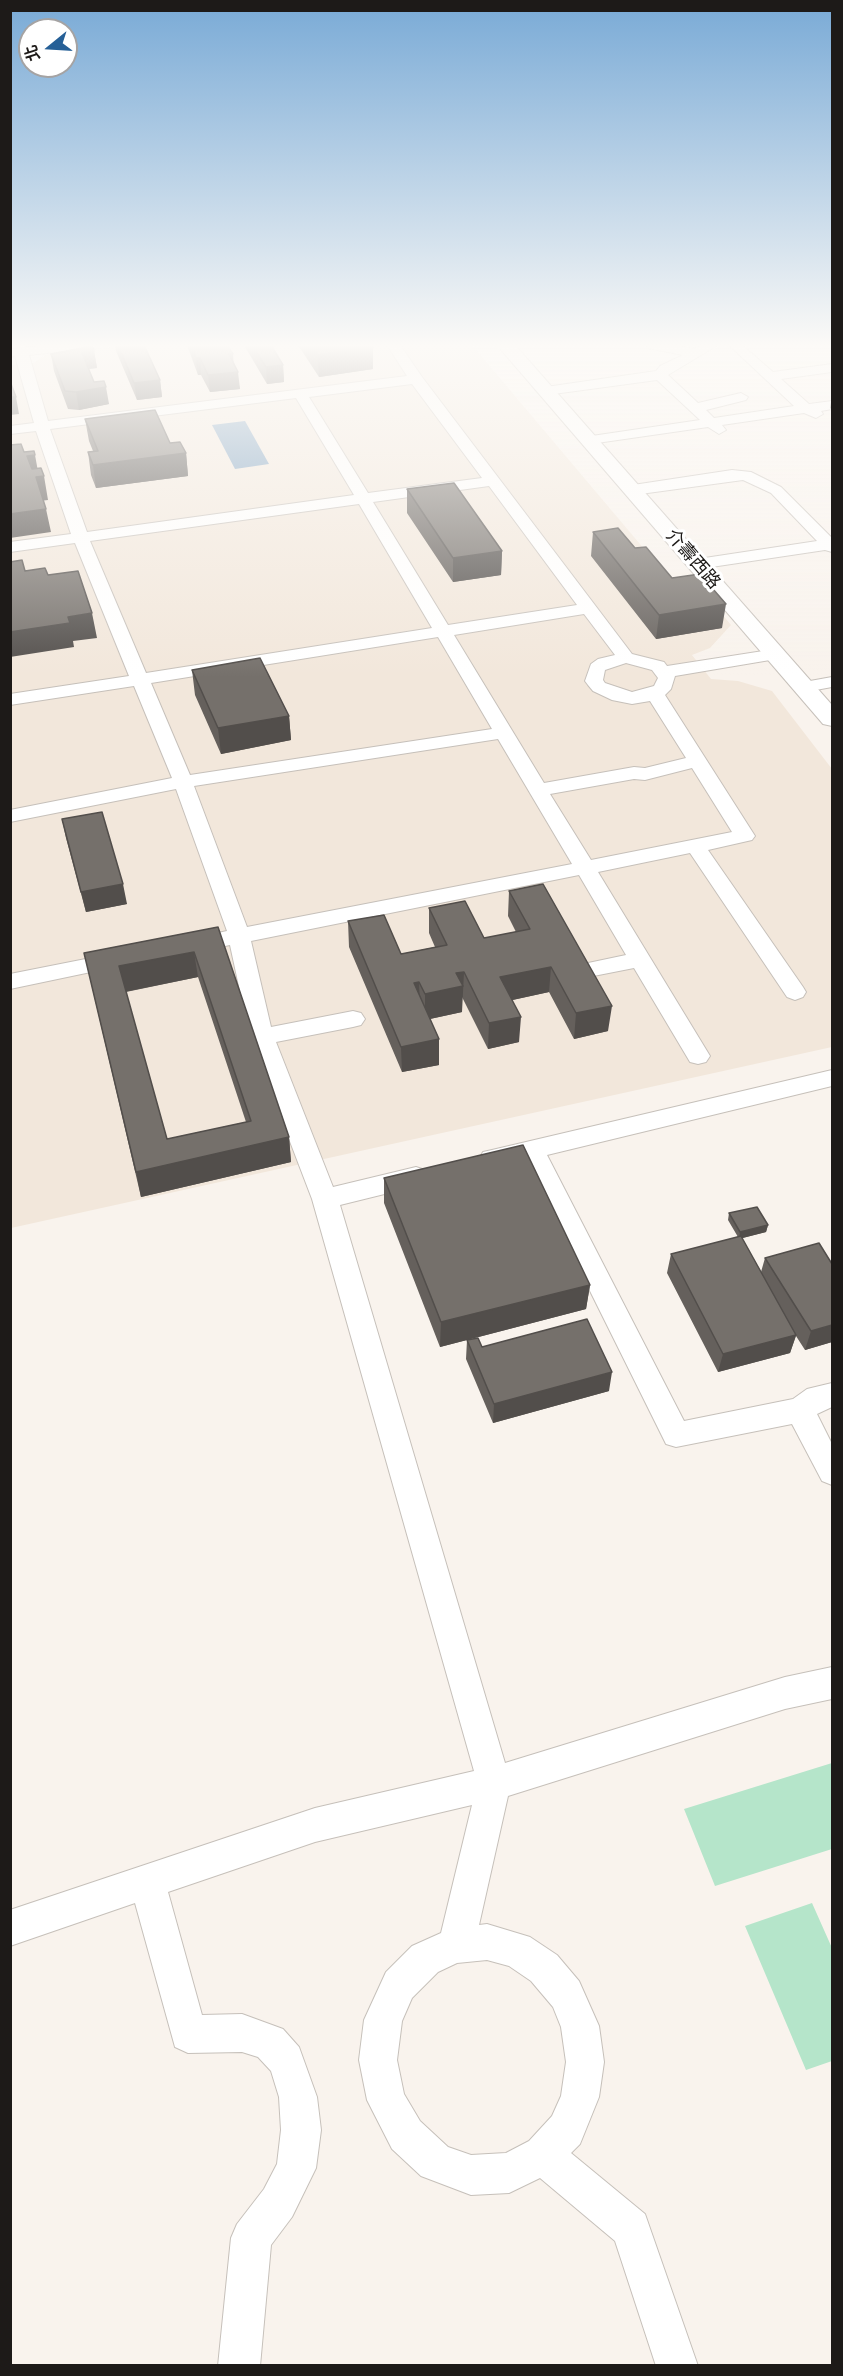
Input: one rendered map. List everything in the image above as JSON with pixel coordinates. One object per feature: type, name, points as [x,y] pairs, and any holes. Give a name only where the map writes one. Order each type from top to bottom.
[{"type":"main road","name":"介壽西路","points":[[604,456],[805,687],[830,712]]},
{"type":"street","points":[[52,456],[80,536],[183,782],[239,935],[262,1037],[325,1199],[494,1784],[456,1945]]},
{"type":"street","points":[[337,456],[698,1056]]},
{"type":"street","points":[[473,456],[626,658]]},
{"type":"street","points":[[633,490],[732,475],[746,475],[776,490],[831,545]]},
{"type":"street","points":[[10,547],[492,481]]},
{"type":"street","points":[[816,530],[832,527]]},
{"type":"street","points":[[698,564],[831,545]]},
{"type":"street","points":[[10,700],[589,608]]},
{"type":"street","points":[[664,672],[666,684],[655,694],[632,698],[619,696],[599,687],[594,681],[597,668],[604,663],[626,658],[648,662],[664,672],[776,654]]},
{"type":"street","points":[[805,687],[832,682]]},
{"type":"street","points":[[171,949],[745,836],[655,694]]},
{"type":"street","points":[[10,816],[183,782],[503,733]]},
{"type":"street","points":[[537,790],[634,773],[645,774],[697,761]]},
{"type":"street","points":[[695,846],[795,992]]},
{"type":"street","points":[[10,982],[136,956]]},
{"type":"street","points":[[563,975],[640,960]]},
{"type":"street","points":[[262,1037],[353,1019]]},
{"type":"street","points":[[325,1199],[832,1078]]},
{"type":"street","points":[[532,1150],[676,1435],[800,1410],[817,1398],[832,1395]]},
{"type":"street","points":[[800,1410],[832,1472]]},
{"type":"street","points":[[10,1928],[315,1825],[494,1784],[785,1693],[832,1683]]},
{"type":"street","points":[[147,1880],[188,2034],[242,2033],[270,2042],[286,2060],[298,2097],[301,2130],[296,2168],[278,2203],[251,2238],[239,2366]]},
{"type":"street","points":[[487,1942],[517,1950],[544,1968],[566,1994],[580,2026],[585,2062],[580,2097],[566,2130],[543,2155],[509,2173],[471,2175],[435,2162],[406,2135],[386,2100],[378,2060],[383,2020],[399,1985],[425,1959],[456,1945],[487,1942]]},
{"type":"street","points":[[543,2155],[631,2228],[677,2366]]},
{"type":"shaded area","points":[[10,456],[566,456],[683,595],[704,592],[731,625],[710,648],[692,655],[711,679],[738,681],[772,691],[832,769],[832,1047],[11,1228]]},
{"type":"green space","points":[[832,1763],[832,1849],[715,1886],[684,1809]]},
{"type":"green space","points":[[812,1903],[832,1948],[832,2061],[806,2070],[745,1926]]},
{"type":"water","points":[[228,456],[264,456],[269,464],[235,469]]},
{"type":"building","points":[[10,456],[28,456],[32,469],[41,468],[44,476],[36,477],[46,509],[10,514]]},
{"type":"building","points":[[89,456],[164,456],[93,465]]},
{"type":"building","points":[[454,483],[502,551],[453,558],[407,489]]},
{"type":"building","points":[[618,528],[635,548],[646,547],[672,578],[700,574],[726,604],[659,615],[593,532]]},
{"type":"building","points":[[22,560],[25,571],[45,568],[48,575],[78,571],[92,613],[68,617],[70,623],[10,632],[10,562]]},
{"type":"building","points":[[260,658],[289,716],[218,728],[192,670]]},
{"type":"building","points":[[102,812],[123,884],[81,892],[62,819]]},
{"type":"building","points":[[543,884],[612,1006],[576,1013],[551,967],[500,977],[521,1017],[489,1023],[464,972],[456,973],[463,986],[425,994],[419,982],[414,983],[439,1039],[401,1047],[348,921],[384,915],[401,954],[447,945],[429,908],[465,901],[484,938],[530,929],[509,891]]},
{"type":"building","points":[[218,927],[289,1137],[136,1172],[84,953]],"holes":[[[194,952],[251,1121],[167,1139],[119,966]]]},
{"type":"building","points":[[523,1145],[590,1285],[441,1322],[384,1178]]},
{"type":"building","points":[[757,1207],[768,1225],[740,1232],[729,1213]]},
{"type":"building","points":[[741,1236],[796,1335],[723,1354],[671,1254]]},
{"type":"building","points":[[819,1243],[832,1264],[832,1325],[811,1331],[765,1258]]},
{"type":"building","points":[[587,1319],[612,1372],[494,1404],[467,1340],[478,1338],[482,1347]]}]
